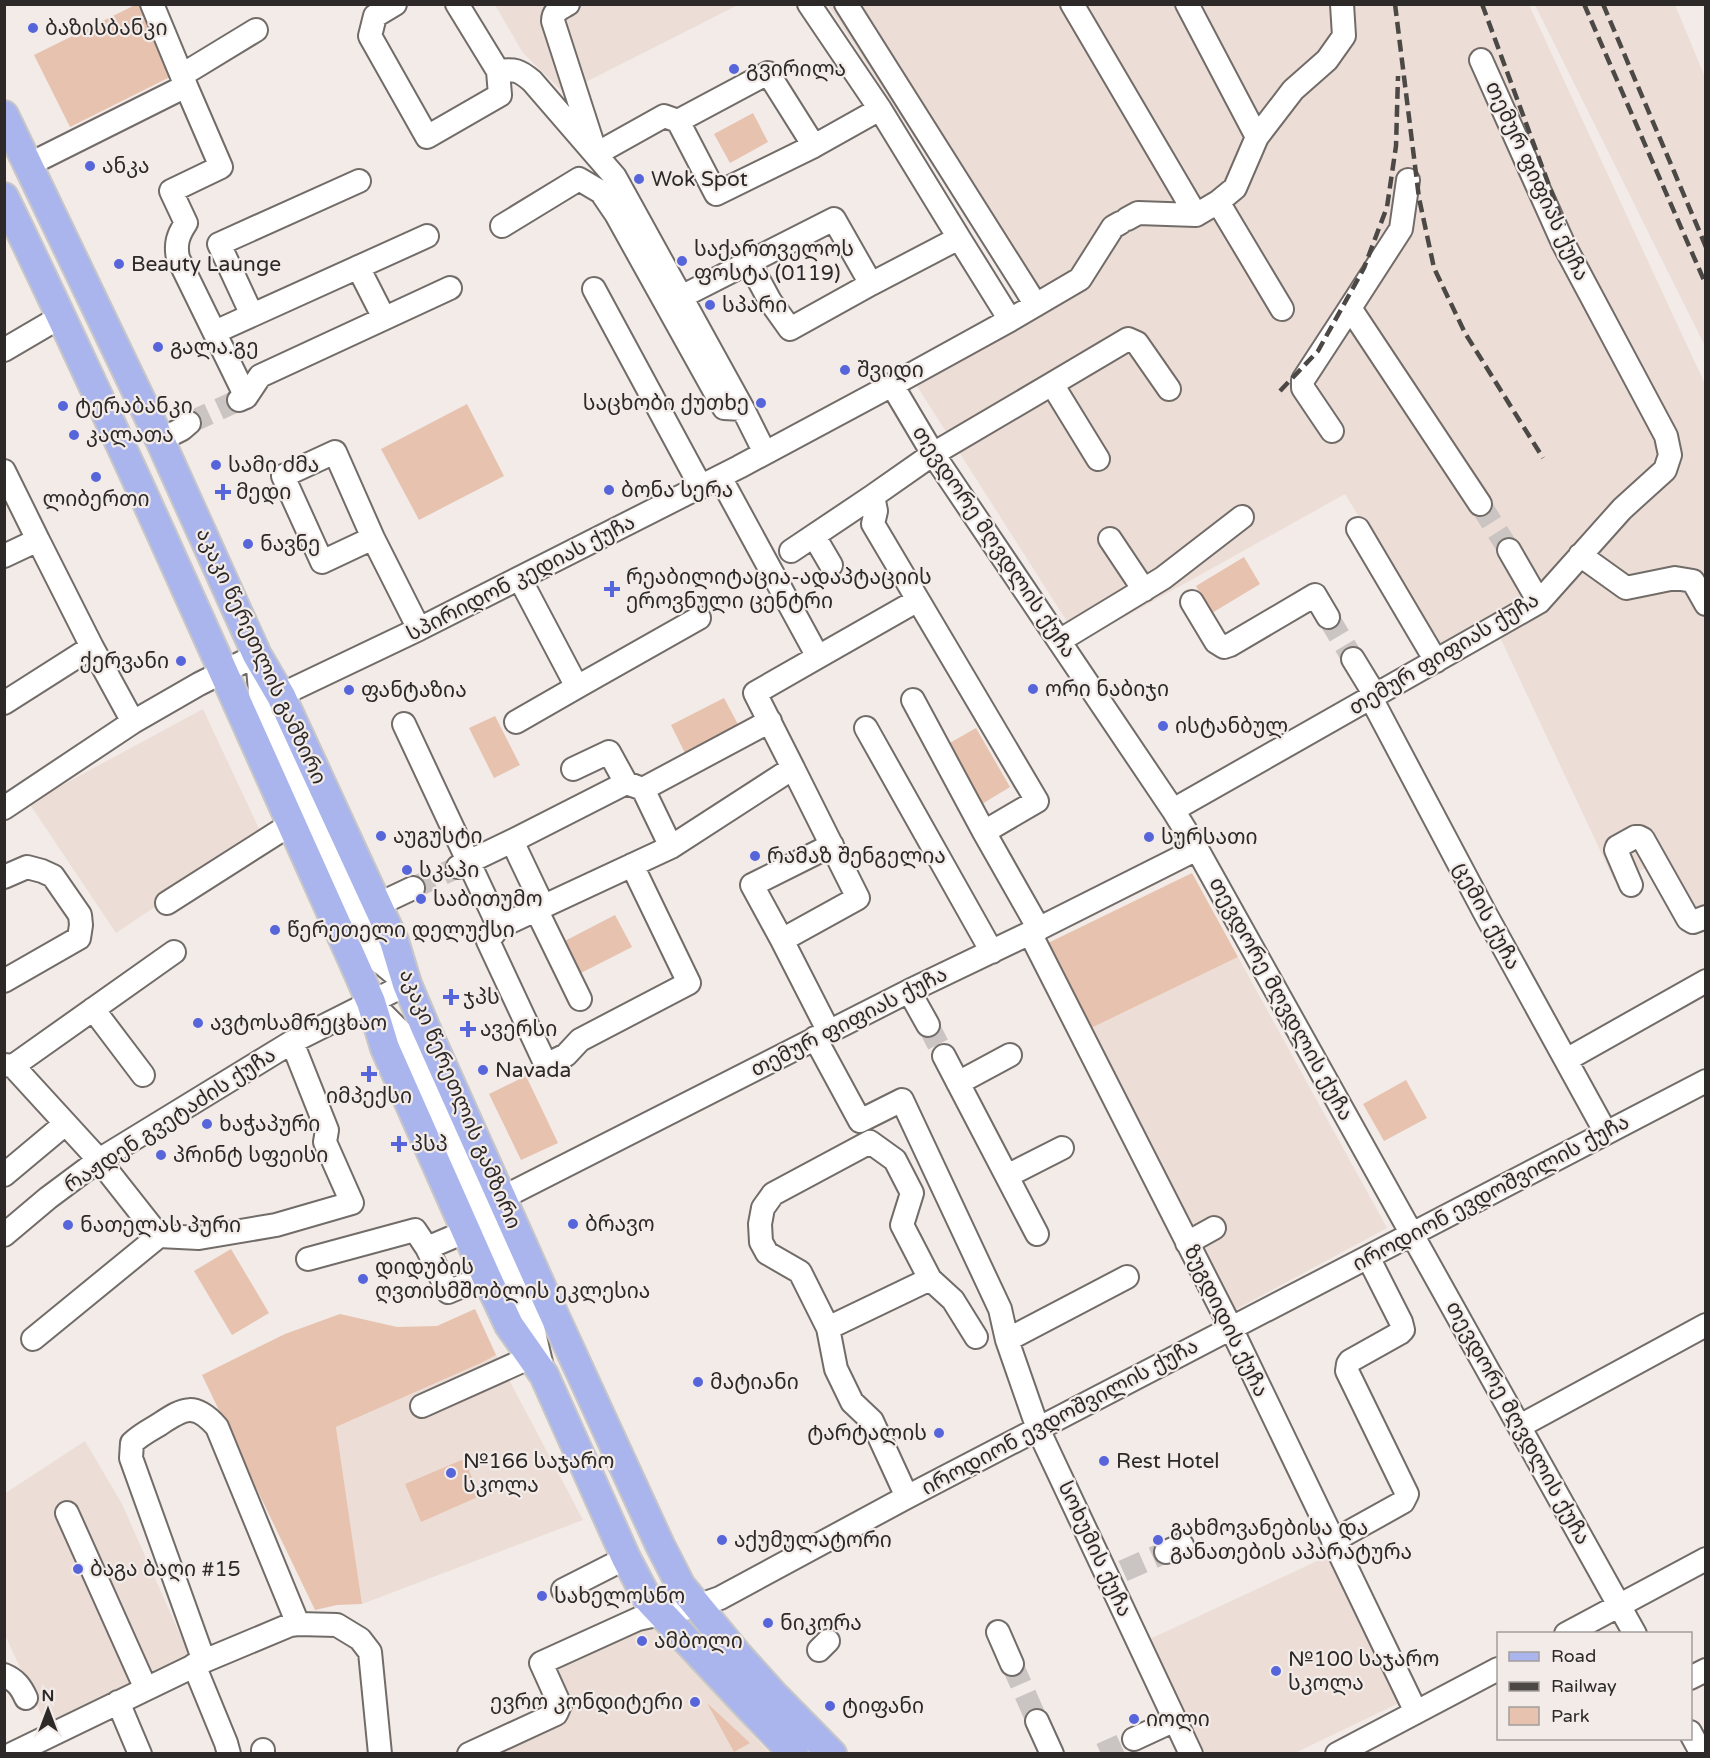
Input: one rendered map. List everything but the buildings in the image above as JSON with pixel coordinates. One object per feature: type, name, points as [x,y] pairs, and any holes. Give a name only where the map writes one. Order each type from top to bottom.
[{"type":"main road","name":"აკაკი წერეთლის გამზირი","points":[[4,115],[160,440],[257,655],[261,704],[291,824],[371,1002],[385,1048],[509,1325],[537,1366],[626,1558],[647,1598],[794,1754]]},
{"type":"main road","name":"აკაკი წერეთლის გამზირი","points":[[4,197],[62,316],[222,672],[261,704],[377,905],[394,941],[407,984],[502,1198],[660,1545],[681,1586],[773,1694],[832,1754]]},
{"type":"street","points":[[152,4],[221,167],[171,191],[186,223],[179,233],[176,248],[178,258],[215,332],[243,398],[260,376],[450,288]]},
{"type":"street","points":[[394,4],[375,16],[370,36],[426,137],[500,95],[498,71],[457,4]]},
{"type":"street","points":[[568,4],[552,15],[552,21],[596,154]]},
{"type":"street","points":[[808,4],[880,109],[1010,320]]},
{"type":"street","points":[[846,4],[1036,305]]},
{"type":"street","points":[[1072,4],[1196,215],[1227,195],[1257,137],[1293,90],[1327,60],[1344,36],[1342,4]]},
{"type":"street","points":[[1187,4],[1257,137]]},
{"type":"street","points":[[28,165],[184,81],[256,30]]},
{"type":"street","name":"თემურ ფიფიას ქუჩა","points":[[1173,810],[1539,602],[1623,509],[1665,470],[1670,454],[1666,436],[1563,243],[1481,60]]},
{"type":"street","points":[[498,71],[521,72],[532,81],[615,177],[765,453]]},
{"type":"street","points":[[678,121],[768,73],[814,146]]},
{"type":"street","points":[[596,154],[664,116],[678,121],[716,194],[814,146],[880,109]]},
{"type":"street","points":[[502,226],[579,179],[601,192],[616,214],[724,408],[743,409]]},
{"type":"street","points":[[1332,431],[1303,388],[1303,380],[1401,229],[1408,180]]},
{"type":"street","points":[[252,315],[219,244],[359,181]]},
{"type":"street","points":[[1227,195],[1282,309]]},
{"type":"street","name":"სპირიდონ კედიას ქუჩა","points":[[261,704],[420,629],[711,482],[892,386],[1010,320],[1080,279],[1113,227],[1138,213],[1196,215]]},
{"type":"street","points":[[681,297],[834,219],[871,284]]},
{"type":"street","points":[[215,332],[427,236]]},
{"type":"street","points":[[749,262],[770,301],[790,329],[959,238]]},
{"type":"street","points":[[358,267],[384,318]]},
{"type":"street","points":[[594,289],[818,657]]},
{"type":"street","points":[[1350,308],[1480,504]]},
{"type":"street","points":[[4,350],[62,316]]},
{"type":"street","points":[[791,551],[933,454],[1128,339],[1137,342],[1169,389]]},
{"type":"street","points":[[1052,384],[1098,459]]},
{"type":"street","name":"თევდორე მღვდლის ქუჩა","points":[[892,386],[933,454],[1197,849],[1634,1632]]},
{"type":"street","points":[[160,440],[189,423]]},
{"type":"street","points":[[373,538],[322,562],[283,476],[335,452],[373,538],[420,629]]},
{"type":"street","points":[[4,471],[92,647],[133,722]]},
{"type":"street","points":[[873,496],[876,511],[873,524],[1037,801],[984,832]]},
{"type":"street","points":[[1059,642],[1163,578],[1242,517]]},
{"type":"street","points":[[1358,529],[1436,661]]},
{"type":"street","points":[[814,536],[831,565]]},
{"type":"street","points":[[1110,539],[1144,590]]},
{"type":"street","points":[[4,556],[38,540]]},
{"type":"street","points":[[1509,550],[1539,602]]},
{"type":"street","points":[[1580,555],[1626,588],[1675,578],[1693,581],[1706,604]]},
{"type":"street","points":[[520,579],[577,687]]},
{"type":"street","points":[[1192,602],[1216,642],[1224,647],[1315,595],[1328,617]]},
{"type":"street","points":[[782,940],[858,897],[755,693],[918,600]]},
{"type":"street","points":[[516,722],[699,618]]},
{"type":"street","points":[[4,704],[92,647]]},
{"type":"street","points":[[4,808],[133,722],[257,655]]},
{"type":"street","name":"ცემის ქუჩა","points":[[1353,659],[1486,915],[1606,1133]]},
{"type":"street","name":"ზუგდიდის ქუჩა","points":[[913,700],[1035,931],[1187,1243],[1231,1328],[1416,1712]]},
{"type":"street","points":[[261,704],[374,951],[380,962],[407,984]]},
{"type":"street","points":[[463,865],[770,721]]},
{"type":"street","points":[[404,724],[463,865],[499,927]]},
{"type":"street","points":[[866,728],[992,952]]},
{"type":"street","points":[[573,769],[609,752],[634,786],[671,847]]},
{"type":"street","points":[[632,865],[689,983],[580,1040],[566,1055],[546,1065],[488,941],[499,927],[539,908],[632,865],[671,847],[793,768]]},
{"type":"street","points":[[166,903],[291,824]]},
{"type":"street","points":[[1631,885],[1616,850],[1620,844],[1639,837],[1643,839],[1688,919],[1693,922],[1706,917]]},
{"type":"street","points":[[512,841],[580,999]]},
{"type":"street","points":[[822,1035],[782,940],[752,885],[832,845]]},
{"type":"street","name":"თემურ ფიფიას ქუჩა","points":[[502,1198],[909,991],[1035,931],[1197,849]]},
{"type":"street","points":[[4,877],[27,867],[53,876],[80,915],[81,925],[80,938],[6,975]]},
{"type":"street","points":[[377,905],[413,888]]},
{"type":"street","points":[[159,1236],[99,1160],[9,1065],[174,952]]},
{"type":"street","points":[[1566,1060],[1706,981]]},
{"type":"street","name":"რაჟდენ გვეტაძის ქუჩა","points":[[4,1235],[99,1160],[292,1041],[407,984]]},
{"type":"street","points":[[909,991],[928,1025]]},
{"type":"street","points":[[371,1002],[407,1038],[530,1315],[537,1366],[422,1406]]},
{"type":"street","points":[[93,1009],[143,1075]]},
{"type":"street","name":"სოხუმის ქუჩა","points":[[822,1035],[860,1121],[902,1100],[1000,1309],[1007,1341],[1038,1429],[1116,1574],[1191,1754]]},
{"type":"street","points":[[33,1339],[159,1236],[210,1237],[276,1225],[352,1203],[325,1142],[327,1130],[292,1041]]},
{"type":"street","points":[[958,1083],[1010,1055]]},
{"type":"street","points":[[944,1056],[1037,1234]]},
{"type":"street","name":"იროდიონ ევდოშვილის ქუჩა","points":[[469,1754],[556,1714],[560,1705],[541,1663],[638,1619],[697,1606],[720,1598],[907,1497],[1706,1081]]},
{"type":"street","points":[[4,1175],[65,1124]]},
{"type":"street","points":[[907,1497],[872,1420],[852,1401],[836,1369],[828,1328],[800,1272],[767,1253],[761,1242],[760,1224],[763,1208],[773,1194],[870,1142],[895,1160],[912,1193],[902,1225],[930,1278],[953,1300],[976,1337]]},
{"type":"street","points":[[1007,1176],[1062,1148]]},
{"type":"street","points":[[1187,1243],[1214,1228]]},
{"type":"street","points":[[308,1259],[415,1230],[448,1292],[486,1276]]},
{"type":"street","points":[[426,1248],[467,1231]]},
{"type":"street","points":[[1333,1541],[1403,1502],[1407,1494],[1347,1371],[1350,1361],[1400,1333],[1403,1329],[1368,1257]]},
{"type":"street","points":[[1007,1341],[1127,1277]]},
{"type":"street","points":[[828,1328],[930,1278]]},
{"type":"street","points":[[1520,1426],[1706,1325]]},
{"type":"street","points":[[229,1754],[131,1458],[132,1443],[179,1412],[189,1409],[208,1417],[217,1427],[298,1624]]},
{"type":"street","points":[[67,1513],[146,1689]]},
{"type":"street","points":[[563,1590],[626,1558]]},
{"type":"street","points":[[1570,1632],[1706,1559]]},
{"type":"street","points":[[12,1754],[199,1663],[290,1625],[298,1624],[337,1625],[360,1640],[370,1652],[380,1754]]},
{"type":"street","points":[[998,1632],[1012,1664]]},
{"type":"street","points":[[1337,1754],[1497,1670]]},
{"type":"street","points":[[1692,1677],[1706,1670]]},
{"type":"street","points":[[4,1675],[16,1682],[26,1698]]},
{"type":"street","points":[[118,1702],[140,1754]]},
{"type":"street","points":[[1134,1739],[1175,1720]]},
{"type":"street","points":[[1037,1721],[1052,1754]]},
{"type":"street","points":[[1692,1736],[1702,1754]]},
{"type":"shaded area","points":[[495,5],[738,5],[564,93],[523,53]]},
{"type":"shaded area","points":[[828,5],[1529,5],[1705,384],[1705,931],[1669,860],[1614,880],[1499,635],[1466,654],[1435,640],[1345,494],[1080,642],[915,383],[1034,320]]},
{"type":"shaded area","points":[[1535,5],[1675,5],[1705,77],[1705,346]]},
{"type":"shaded area","points":[[203,709],[262,835],[116,933],[29,803]]},
{"type":"shaded area","points":[[1238,957],[1387,1228],[1233,1311],[1089,1029]]},
{"type":"shaded area","name":"№166 საჯარო სკოლა","points":[[496,1355],[583,1520],[362,1604],[336,1427]]},
{"type":"shaded area","name":"ბაგა ბაღი #15","points":[[85,1441],[122,1504],[190,1657],[46,1725],[5,1635],[4,1494]]},
{"type":"shaded area","name":"№100 საჯარო სკოლა","points":[[1330,1555],[1401,1702],[1295,1753],[1205,1753],[1150,1639]]},
{"type":"shaded area","points":[[646,1623],[674,1646],[769,1753],[494,1754],[565,1722],[570,1714],[549,1668]]},
{"type":"green space","points":[[135,5],[141,5],[176,74],[70,127],[34,55]]},
{"type":"green space","points":[[753,113],[768,142],[730,163],[714,134]]},
{"type":"green space","points":[[467,404],[504,476],[419,520],[381,449]]},
{"type":"green space","points":[[1244,557],[1260,584],[1212,613],[1196,586]]},
{"type":"green space","points":[[724,698],[741,730],[687,757],[671,725]]},
{"type":"green space","points":[[495,716],[520,765],[494,778],[469,728]]},
{"type":"green space","points":[[976,728],[1010,787],[982,804],[948,744]]},
{"type":"green space","points":[[1192,873],[1238,957],[1089,1029],[1046,944]]},
{"type":"green space","points":[[615,915],[632,947],[575,976],[559,944]]},
{"type":"green space","points":[[526,1076],[558,1143],[521,1160],[489,1094]]},
{"type":"green space","points":[[1406,1080],[1427,1118],[1384,1141],[1363,1104]]},
{"type":"green space","points":[[231,1249],[269,1313],[232,1335],[194,1271]]},
{"type":"green space","points":[[475,1309],[496,1355],[336,1427],[362,1604],[337,1605],[315,1610],[202,1375],[285,1334],[340,1314],[397,1327],[437,1326]]},
{"type":"green space","points":[[464,1459],[480,1496],[421,1522],[405,1484]]},
{"type":"green space","points":[[707,1703],[750,1743],[734,1752]]},
{"type":"tunnel","points":[[189,423],[239,400]]},
{"type":"tunnel","points":[[1480,504],[1509,550]]},
{"type":"tunnel","points":[[1328,617],[1353,659]]},
{"type":"tunnel","points":[[413,888],[458,867]]},
{"type":"tunnel","points":[[928,1025],[944,1056]]},
{"type":"tunnel","points":[[1123,1571],[1166,1552]]},
{"type":"tunnel","points":[[1012,1664],[1037,1721]]},
{"type":"tunnel","points":[[1101,1754],[1134,1739]]},
{"type":"railway","points":[[1395,4],[1419,198],[1434,268],[1465,333],[1543,458]]},
{"type":"railway","points":[[1482,4],[1564,226]]},
{"type":"railway","points":[[1584,4],[1706,285]]},
{"type":"railway","points":[[1603,4],[1706,247]]},
{"type":"railway","points":[[1280,391],[1318,351],[1364,268],[1387,207],[1396,146],[1398,76]]},
{"type":"place","name":"ბაზისბანკი","points":[[33,28]]},
{"type":"place","name":"გვირილა","points":[[734,69]]},
{"type":"place","name":"ანკა","points":[[90,166]]},
{"type":"place","name":"Wok Spot","points":[[639,179]]},
{"type":"place","name":"საქართველოს ფოსტა (0119)","points":[[682,261]]},
{"type":"place","name":"Beauty Launge","points":[[119,264]]},
{"type":"place","name":"სპარი","points":[[710,305]]},
{"type":"place","name":"გალა.გე","points":[[158,347]]},
{"type":"place","name":"შვიდი","points":[[845,370]]},
{"type":"place","name":"საცხობი ქუთხე","points":[[761,403]]},
{"type":"place","name":"ტერაბანკი","points":[[63,406]]},
{"type":"place","name":"კალათა","points":[[74,435]]},
{"type":"place","name":"სამი ძმა","points":[[216,465]]},
{"type":"place","name":"ლიბერთი","points":[[96,477]]},
{"type":"place","name":"ბონა სერა","points":[[609,490]]},
{"type":"place","name":"მედი","points":[[223,492]]},
{"type":"place","name":"ნავნე","points":[[248,544]]},
{"type":"place","name":"რეაბილიტაცია-ადაპტაციის ეროვნული ცენტრი","points":[[612,589]]},
{"type":"place","name":"ქერვანი","points":[[181,661]]},
{"type":"place","name":"ორი ნაბიჯი","points":[[1033,689]]},
{"type":"place","name":"ფანტაზია","points":[[349,690]]},
{"type":"place","name":"ისტანბულ","points":[[1163,726]]},
{"type":"place","name":"აუგუსტი","points":[[381,836]]},
{"type":"place","name":"სურსათი","points":[[1149,837]]},
{"type":"place","name":"რამაზ შენგელია","points":[[755,856]]},
{"type":"place","name":"სკაპი","points":[[407,870]]},
{"type":"place","name":"საბითუმო","points":[[421,899]]},
{"type":"place","name":"წერეთელი დელუქსი","points":[[275,930]]},
{"type":"place","name":"ჯპს","points":[[451,997]]},
{"type":"place","name":"ავტოსამრეცხაო","points":[[198,1023]]},
{"type":"place","name":"ავერსი","points":[[468,1029]]},
{"type":"place","name":"Navada","points":[[483,1070]]},
{"type":"place","name":"იმპექსი","points":[[369,1074]]},
{"type":"place","name":"ხაჭაპური","points":[[207,1124]]},
{"type":"place","name":"პსპ","points":[[399,1144]]},
{"type":"place","name":"პრინტ სფეისი","points":[[161,1155]]},
{"type":"place","name":"ბრავო","points":[[573,1224]]},
{"type":"place","name":"ნათელას პური","points":[[68,1225]]},
{"type":"place","name":"დიდუბის ღვთისმშობლის ეკლესია","points":[[363,1279]]},
{"type":"place","name":"მატიანი","points":[[698,1382]]},
{"type":"place","name":"ტარტალის","points":[[939,1433]]},
{"type":"place","name":"Rest Hotel","points":[[1104,1461]]},
{"type":"place","name":"№166 საჯარო სკოლა","points":[[451,1473]]},
{"type":"place","name":"აქუმულატორი","points":[[722,1540]]},
{"type":"place","name":"გახმოვანებისა და განათების აპარატურა","points":[[1158,1540]]},
{"type":"place","name":"ბაგა ბაღი #15","points":[[78,1569]]},
{"type":"place","name":"სახელოსნო","points":[[542,1596]]},
{"type":"place","name":"ნიკორა","points":[[768,1623]]},
{"type":"place","name":"ამბოლი","points":[[642,1641]]},
{"type":"place","name":"№100 საჯარო სკოლა","points":[[1276,1671]]},
{"type":"place","name":"ევრო კონდიტერი","points":[[695,1702]]},
{"type":"place","name":"ტიფანი","points":[[830,1706]]},
{"type":"place","name":"იოლი","points":[[1134,1719]]}]
